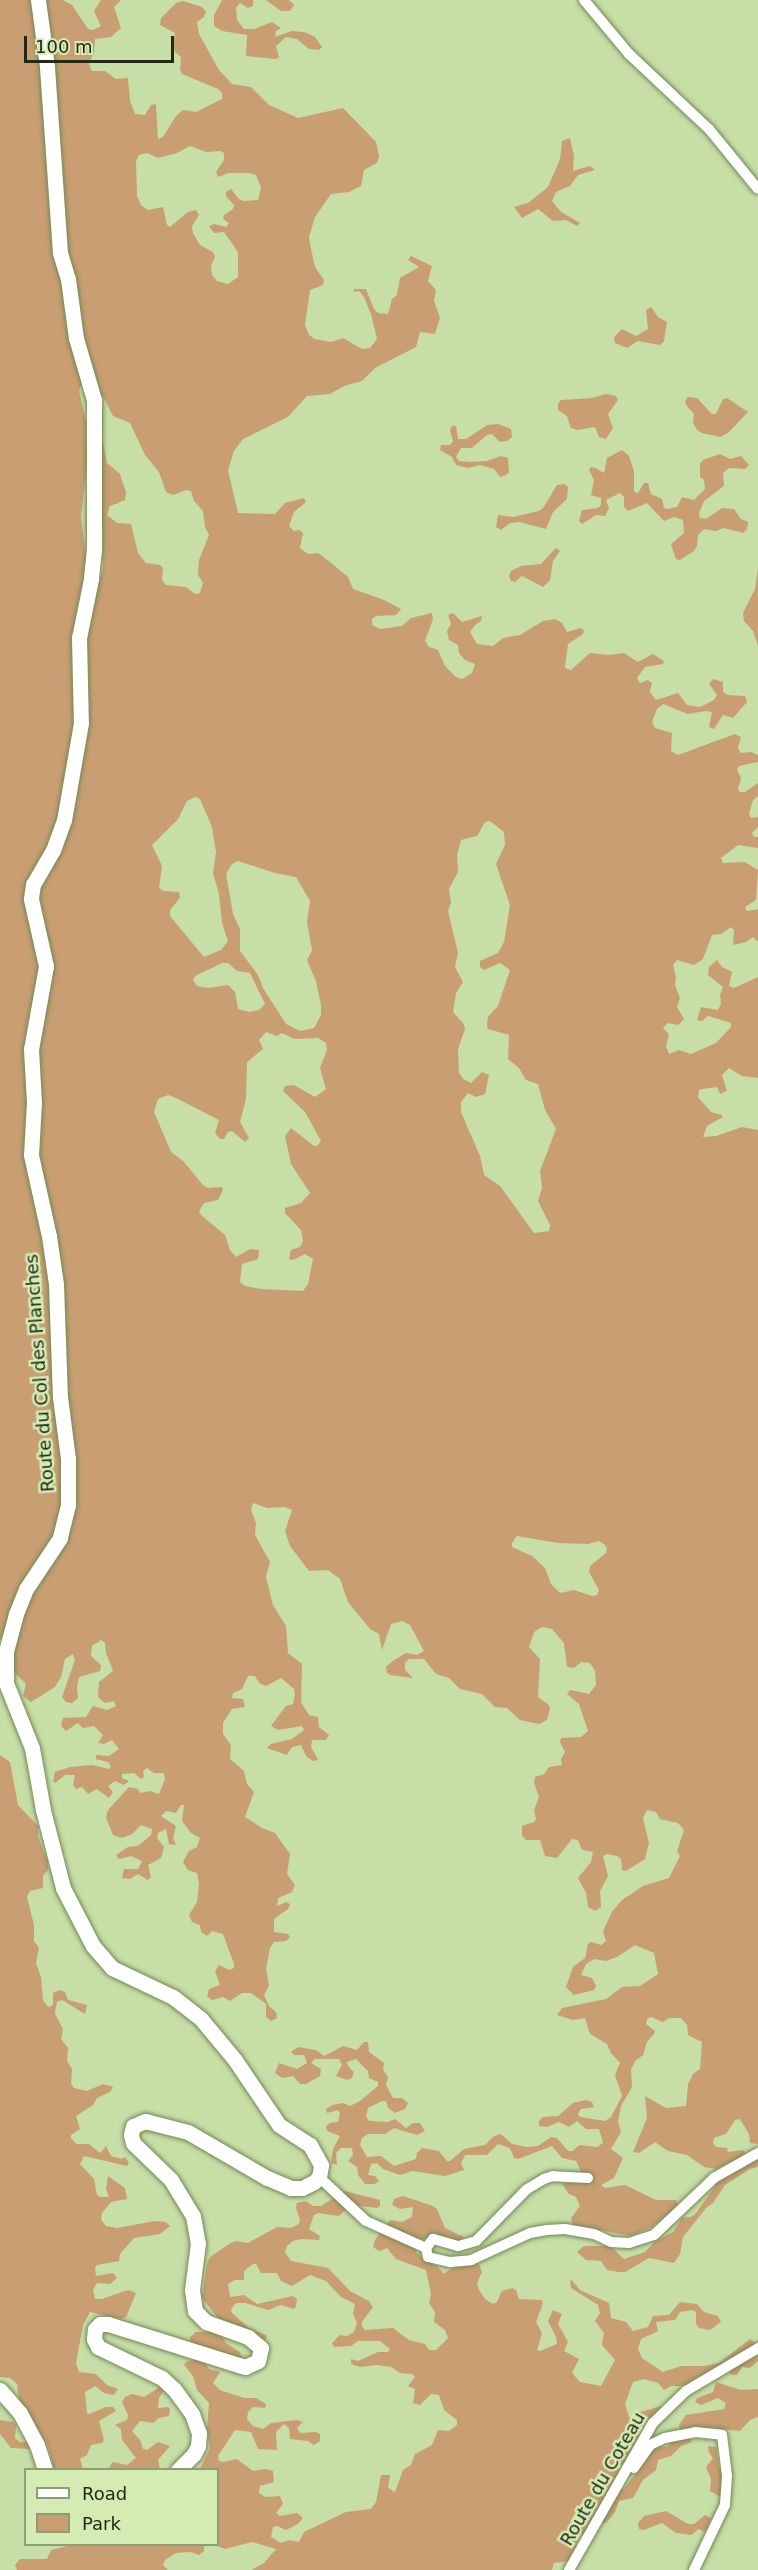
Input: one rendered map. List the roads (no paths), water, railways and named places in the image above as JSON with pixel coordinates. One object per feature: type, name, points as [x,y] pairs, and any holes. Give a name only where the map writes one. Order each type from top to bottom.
[{"type":"street","name":"Route du Col des Planches","points":[[38,0],[47,67],[60,253],[68,279],[76,338],[94,400],[94,549],[91,579],[79,638],[81,723],[64,820],[51,855],[33,884],[31,899],[46,962],[31,1049],[34,1101],[31,1155],[48,1228],[56,1284],[60,1397],[68,1459],[68,1505],[60,1538],[26,1589],[16,1614],[6,1651],[6,1683],[33,1753],[41,1802],[63,1888],[93,1946],[112,1968],[173,1997],[205,2023],[279,2125],[315,2152],[321,2165],[319,2176]]},
{"type":"street","points":[[584,0],[629,54],[709,129],[758,189]]},
{"type":"street","points":[[179,2468],[194,2454],[198,2446],[199,2433],[192,2414],[174,2389],[162,2378],[108,2354],[98,2347],[94,2339],[95,2329],[100,2324],[108,2324],[245,2367],[256,2363],[262,2351],[253,2339],[210,2324],[195,2312],[192,2290],[198,2243],[193,2216],[171,2180],[133,2143],[130,2135],[132,2126],[144,2121],[188,2132],[286,2187],[306,2187],[319,2176],[366,2221],[426,2248]]},
{"type":"street","points":[[426,2248],[428,2257],[434,2260],[471,2260],[530,2233],[565,2229],[594,2234],[611,2242],[629,2243],[654,2235],[714,2178],[758,2153]]},
{"type":"street","points":[[426,2248],[433,2239],[458,2246],[469,2245],[526,2190],[544,2178],[553,2176],[588,2178]]},
{"type":"street","name":"Route du Coteau","points":[[568,2570],[644,2434],[662,2412],[686,2391],[758,2348]]},
{"type":"street","points":[[0,2390],[20,2413],[37,2445],[45,2468]]},
{"type":"street","points":[[621,2476],[631,2474],[638,2459],[650,2445],[665,2438],[695,2432],[722,2435],[727,2476],[725,2505],[694,2570]]}]
